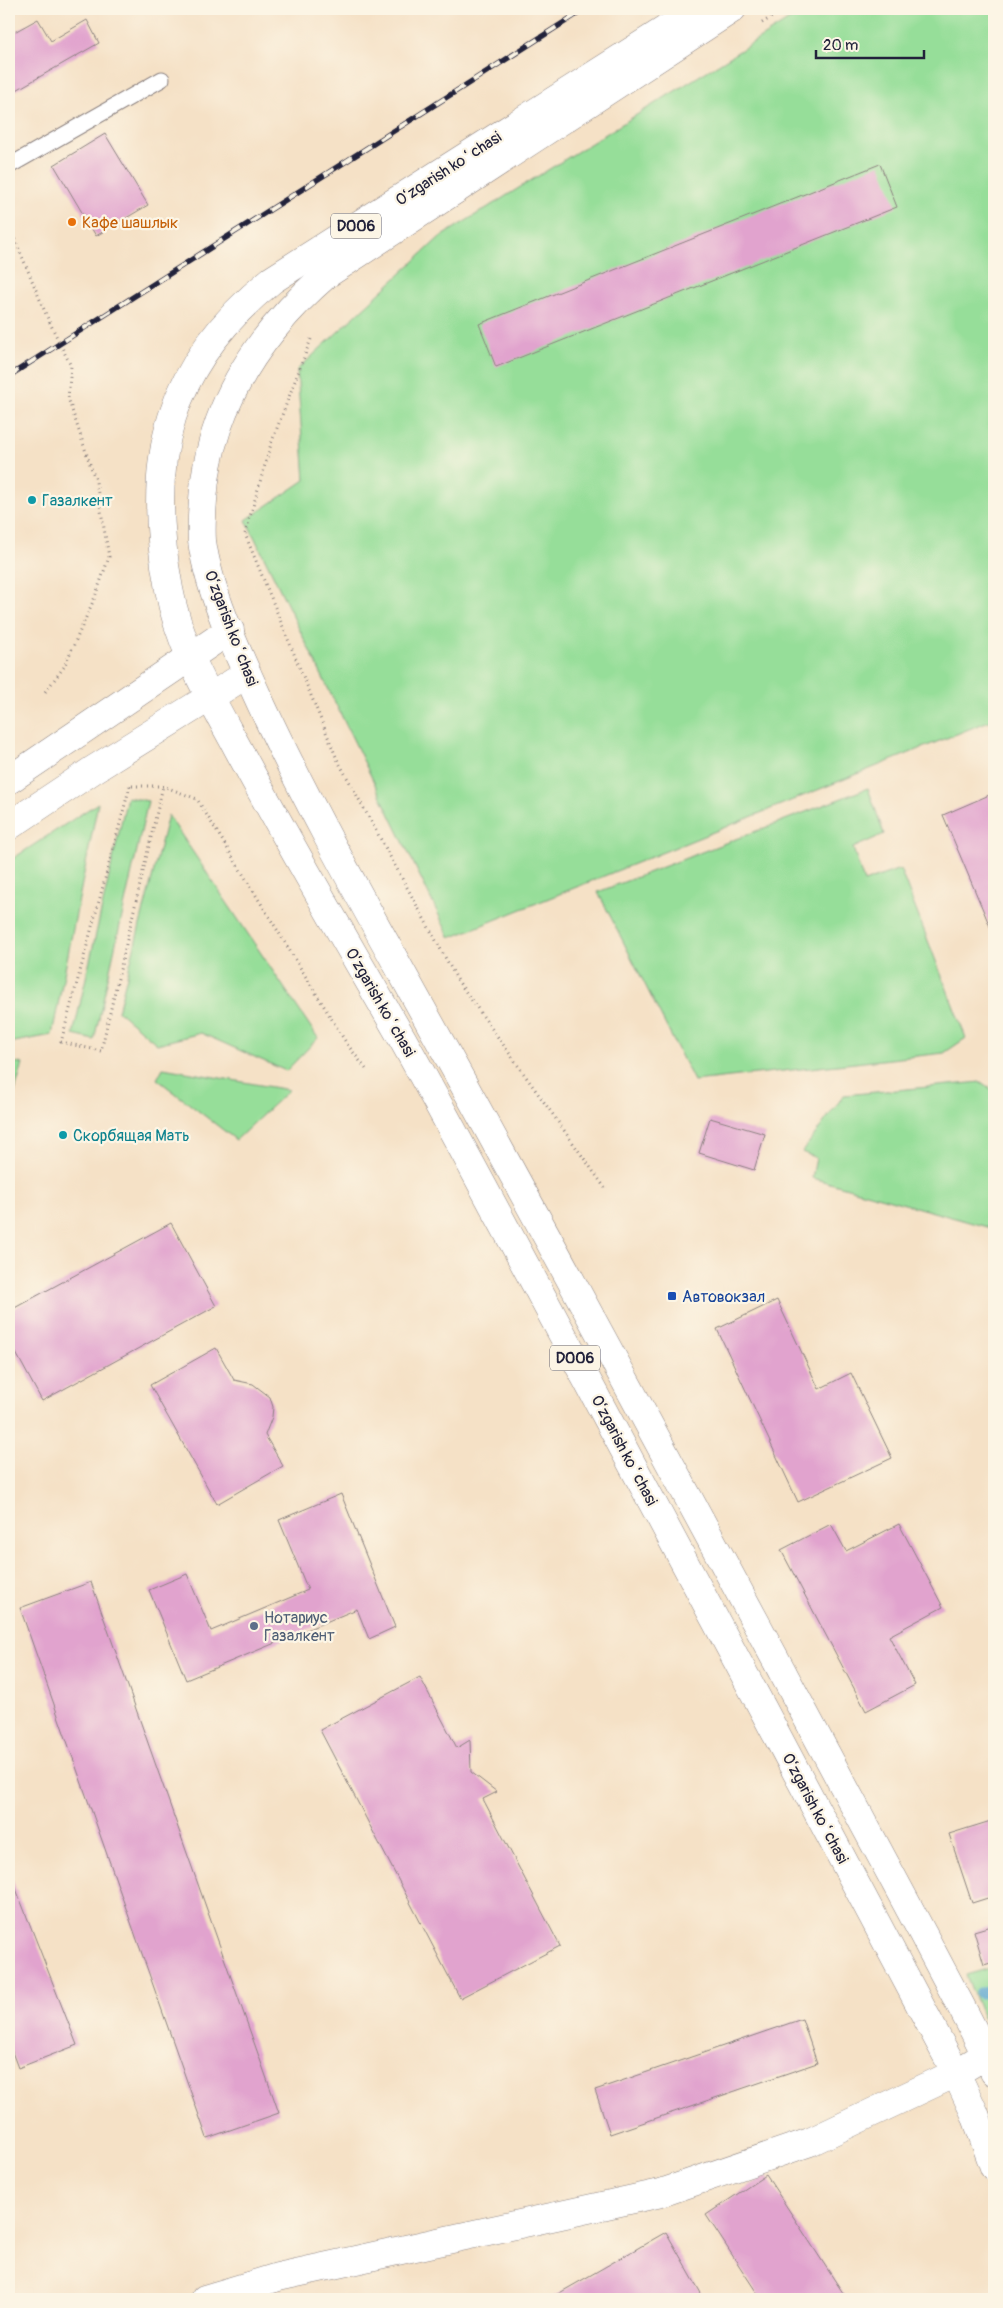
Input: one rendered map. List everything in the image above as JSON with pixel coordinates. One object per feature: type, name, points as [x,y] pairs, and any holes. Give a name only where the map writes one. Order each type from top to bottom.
[{"type":"main road","name":"Oʻzgarish koʻchasi","points":[[698,9],[272,280],[244,304],[197,361],[180,395],[168,432],[161,472],[163,548],[169,592],[190,657],[211,698],[265,799],[403,1041],[635,1468],[956,2073],[975,2114],[994,2167]]},
{"type":"main road","name":"Oʻzgarish koʻchasi","points":[[732,9],[327,274],[298,300],[273,328],[250,359],[231,393],[216,429],[204,485],[201,524],[202,542],[210,575],[247,674],[297,782],[539,1220],[866,1827],[990,2064]]},
{"type":"main road","points":[[9,780],[230,630]]},
{"type":"main road","points":[[9,826],[93,770],[247,674]]},
{"type":"main road","points":[[205,2299],[278,2277],[661,2193],[810,2142],[956,2073],[990,2064]]},
{"type":"lane","points":[[9,166],[162,79]]},
{"type":"path","points":[[760,25],[785,9]]},
{"type":"path","points":[[9,225],[48,319],[71,366],[68,398],[96,482],[109,557],[95,597],[64,667],[45,692]]},
{"type":"path","points":[[312,334],[271,444],[245,534],[337,759],[458,981],[605,1188]]},
{"type":"path","points":[[130,786],[61,1042],[101,1051],[163,786]]},
{"type":"path","points":[[123,788],[130,786],[163,786],[197,798],[347,1044],[366,1069]]},
{"type":"green space","points":[[807,9],[994,9],[994,719],[450,938],[246,520],[305,480],[297,370],[440,237]]},
{"type":"green space","points":[[868,788],[884,834],[853,848],[864,882],[900,869],[966,1038],[944,1053],[694,1081],[598,892]]},
{"type":"green space","points":[[127,797],[148,801],[94,1040],[73,1035]]},
{"type":"green space","points":[[98,803],[52,1035],[9,1043],[9,861]]},
{"type":"green space","points":[[168,815],[318,1038],[286,1071],[201,1033],[157,1044],[118,1011]]},
{"type":"green space","points":[[9,1061],[23,1064],[12,1101],[9,1100]]},
{"type":"green space","points":[[163,1068],[289,1090],[236,1140],[157,1079]]},
{"type":"green space","points":[[981,1082],[994,1091],[994,1229],[812,1178],[816,1158],[802,1152],[844,1095]]},
{"type":"green space","points":[[994,1967],[994,2017],[983,2018],[966,1975]]},
{"type":"building","points":[[38,19],[51,41],[87,20],[99,43],[13,92],[9,84],[9,35]]},
{"type":"building","points":[[105,134],[148,205],[96,236],[54,165]]},
{"type":"building","points":[[880,164],[897,207],[496,367],[479,324]]},
{"type":"building","points":[[994,793],[994,936],[943,815]]},
{"type":"building","points":[[710,1118],[765,1134],[754,1170],[699,1153]]},
{"type":"building","points":[[171,1223],[216,1306],[42,1401],[9,1340],[9,1311]]},
{"type":"building","points":[[777,1300],[819,1389],[851,1373],[892,1458],[798,1502],[717,1329]]},
{"type":"building","points":[[216,1348],[234,1380],[253,1384],[270,1397],[273,1407],[272,1417],[265,1435],[283,1466],[217,1504],[150,1385]]},
{"type":"building","points":[[341,1494],[395,1627],[369,1639],[357,1609],[186,1680],[149,1590],[187,1574],[211,1631],[308,1590],[279,1520]]},
{"type":"building","points":[[831,1524],[846,1551],[899,1524],[943,1607],[889,1636],[915,1685],[866,1711],[781,1550]]},
{"type":"building","points":[[91,1582],[279,2113],[207,2138],[20,1608]]},
{"type":"building","points":[[420,1677],[457,1748],[470,1740],[471,1772],[497,1792],[483,1799],[560,1946],[460,1998],[320,1730]]},
{"type":"building","points":[[994,1820],[994,1896],[972,1903],[949,1834]]},
{"type":"building","points":[[9,1871],[77,2045],[18,2068],[9,2044]]},
{"type":"building","points":[[994,1925],[994,1962],[984,1965],[974,1931]]},
{"type":"building","points":[[802,2019],[817,2063],[610,2134],[595,2090]]},
{"type":"building","points":[[766,2175],[847,2299],[761,2299],[706,2215]]},
{"type":"building","points":[[666,2232],[702,2295],[695,2299],[549,2299]]},
{"type":"waterway","points":[[980,1993],[994,1992]]},
{"type":"railway","points":[[9,376],[585,9]]},
{"type":"place","name":"Кафе шашлык","points":[[72,222]]},
{"type":"place","name":"Газалкент","points":[[32,500]]},
{"type":"place","name":"Скорбящая Мать","points":[[63,1135]]},
{"type":"place","name":"Автовокзал","points":[[672,1296]]},
{"type":"place","name":"Нотариус Газалкент","points":[[254,1626]]}]
